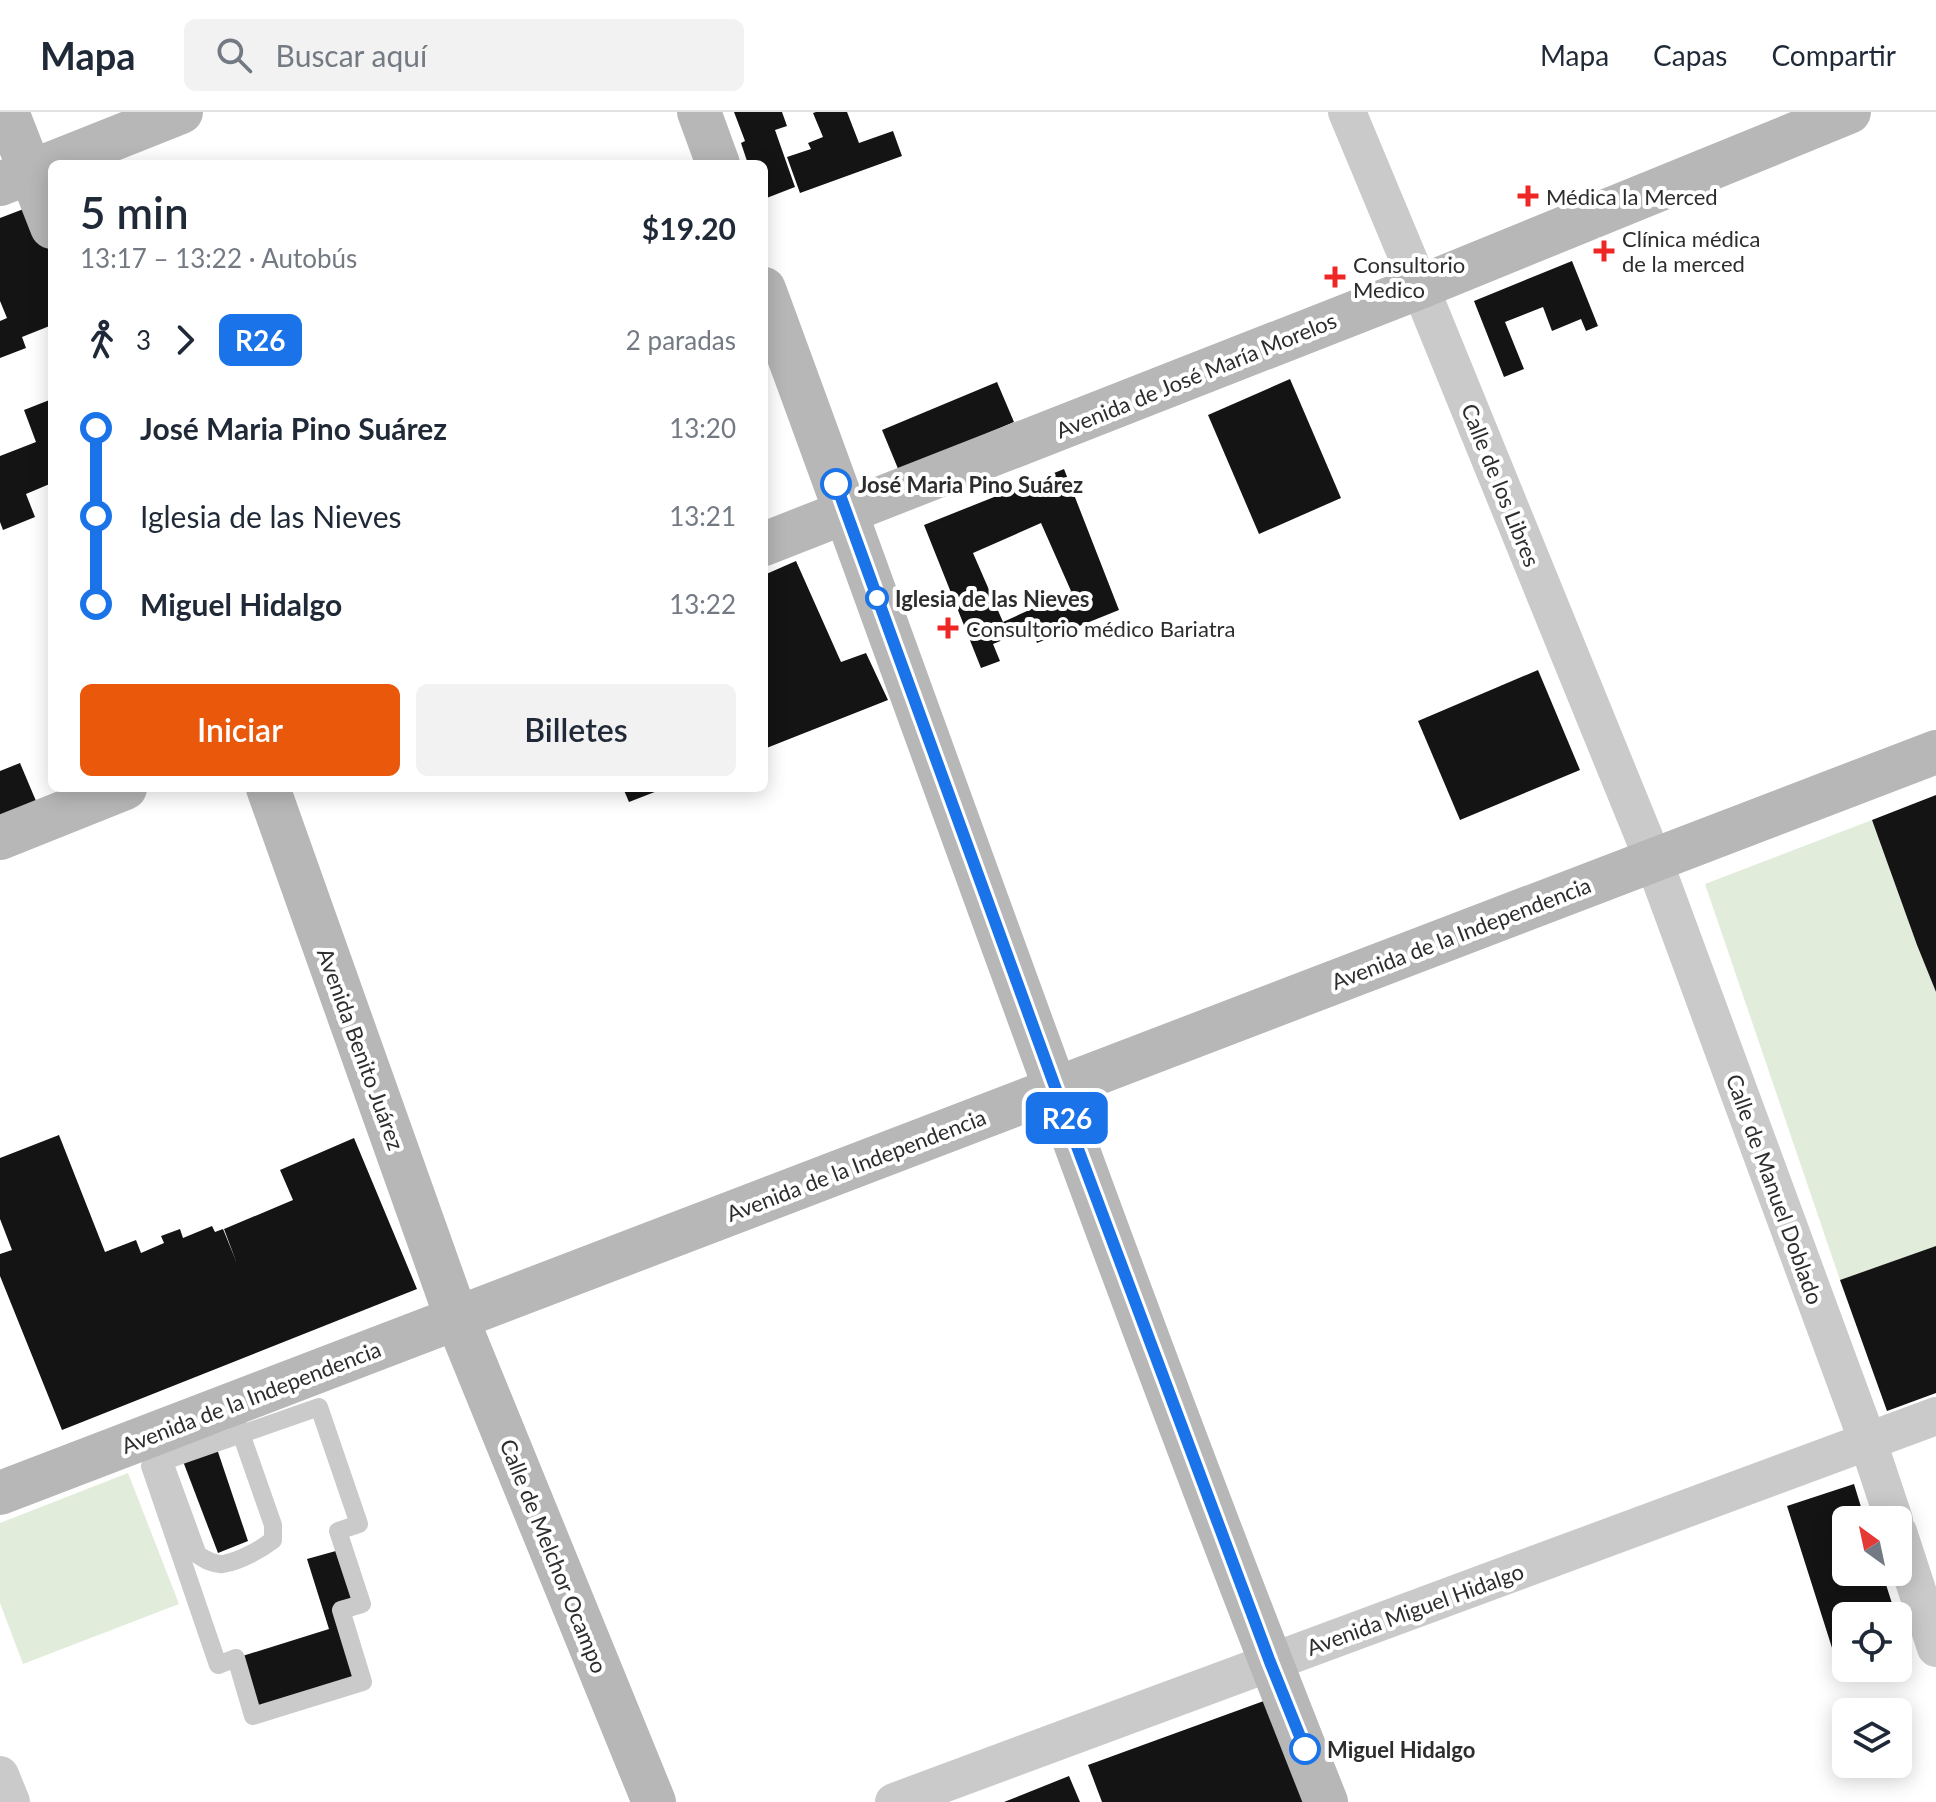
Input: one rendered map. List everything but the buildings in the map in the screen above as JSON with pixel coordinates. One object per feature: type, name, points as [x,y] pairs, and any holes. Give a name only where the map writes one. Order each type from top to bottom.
[{"type":"main road","points":[[7,112],[15,178],[48,222]]},
{"type":"main road","points":[[60,160],[181,112]]},
{"type":"main road","points":[[699,112],[717,160]]},
{"type":"main road","name":"Avenida de José María Morelos","points":[[768,543],[1420,287],[1849,112]]},
{"type":"main road","points":[[15,178],[48,165]]},
{"type":"main road","points":[[768,300],[1055,1088],[1270,1662],[1326,1802]]},
{"type":"main road","name":"Avenida de la Independencia","points":[[0,1493],[232,1412],[455,1315],[1936,752]]},
{"type":"main road","points":[[0,838],[115,792]]},
{"type":"main road","name":"Avenida Benito Juárez","points":[[269,792],[455,1315]]},
{"type":"main road","name":"Calle de Melchor Ocampo","points":[[455,1315],[654,1802]]},
{"type":"street","name":"Calle de los Libres","points":[[1347,112],[1653,859]]},
{"type":"street","name":"Calle de Manuel Doblado","points":[[1653,859],[1889,1506]]},
{"type":"street","name":"Avenida Miguel Hidalgo","points":[[894,1802],[1936,1416]]},
{"type":"street","points":[[1912,1575],[1936,1648]]},
{"type":"street","points":[[0,1775],[11,1802]]},
{"type":"lane","points":[[319,1407],[359,1524],[338,1531],[362,1604],[341,1610],[363,1682],[253,1716],[236,1658],[218,1665],[150,1466],[157,1440],[198,1555],[208,1562],[222,1564],[259,1550],[273,1540],[273,1525],[232,1412],[319,1407]]},
{"type":"green space","points":[[1872,820],[1936,992],[1936,1246],[1840,1280],[1705,884]]},
{"type":"green space","points":[[128,1473],[179,1604],[23,1664],[0,1603],[0,1523]]},
{"type":"bus line","name":"R26","points":[[836,484],[1066,1117],[1305,1749]]},
{"type":"place","name":"Médica la Merced","points":[[1528,196]]},
{"type":"place","name":"Clínica médica de la merced","points":[[1604,251]]},
{"type":"place","name":"Consultorio Medico","points":[[1335,277]]},
{"type":"place","name":"José Maria Pino Suárez","points":[[836,484]]},
{"type":"place","name":"Iglesia de las Nieves","points":[[877,598]]},
{"type":"place","name":"Consultorio médico Bariatra","points":[[948,628]]},
{"type":"place","name":"Miguel Hidalgo","points":[[1305,1749]]}]
